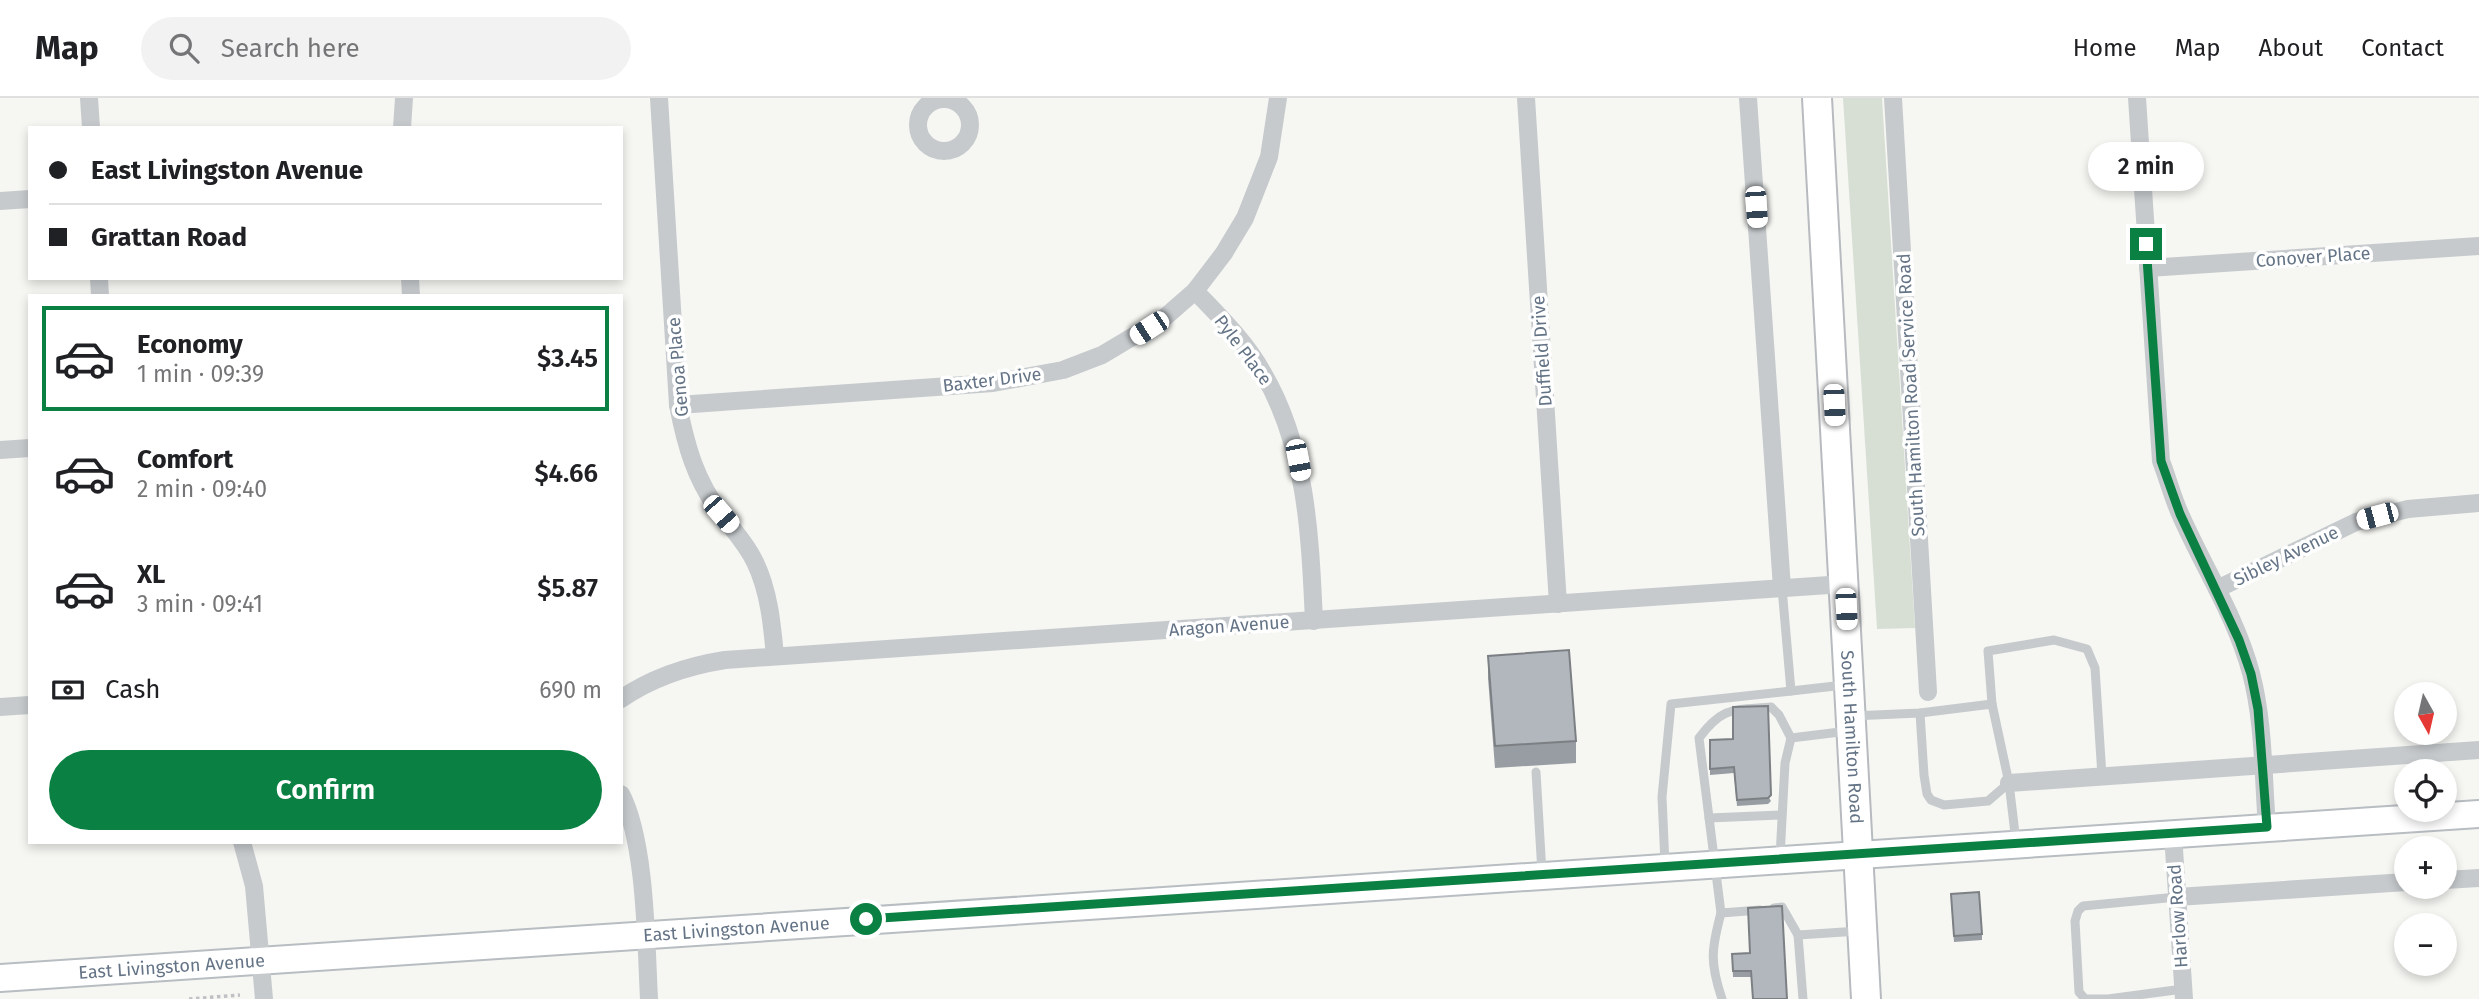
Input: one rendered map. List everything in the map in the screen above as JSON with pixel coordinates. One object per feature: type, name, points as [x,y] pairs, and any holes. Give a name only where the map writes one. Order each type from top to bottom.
[{"type":"main road","name":"South Hamilton Road","points":[[1817,98],[1866,999]]},
{"type":"main road","name":"East Livingston Avenue","points":[[0,978],[645,933],[2479,814]]},
{"type":"street","points":[[89,98],[91,126]]},
{"type":"street","points":[[402,126],[404,98]]},
{"type":"street","name":"Genoa Place","points":[[659,98],[678,405],[684,435],[705,490],[742,539],[756,563],[766,594],[775,656]]},
{"type":"street","name":"Baxter Drive","points":[[678,405],[993,383],[1063,370],[1102,355],[1164,318],[1195,291],[1224,253],[1245,218],[1269,157],[1278,98]]},
{"type":"street","name":"Duffield Drive","points":[[1525,98],[1558,604]]},
{"type":"street","points":[[1748,98],[1782,588]]},
{"type":"street","name":"South Hamilton Road Service Road","points":[[1893,98],[1928,692]]},
{"type":"street","points":[[2137,98],[2161,461],[2180,514],[2217,589],[2251,674],[2258,709],[2267,827]]},
{"type":"street","points":[[0,201],[28,199]]},
{"type":"street","name":"Conover Place","points":[[2148,268],[2479,246]]},
{"type":"street","name":"Pyle Place","points":[[1195,291],[1233,332],[1262,371],[1283,411],[1298,460],[1306,503],[1314,621]]},
{"type":"street","points":[[0,450],[28,448]]},
{"type":"street","name":"Sibley Avenue","points":[[2217,589],[2356,522],[2408,509],[2479,503]]},
{"type":"street","name":"Aragon Avenue","points":[[623,698],[662,676],[692,665],[725,660],[1844,584]]},
{"type":"street","points":[[0,707],[28,705]]},
{"type":"street","points":[[2009,783],[2479,750]]},
{"type":"street","points":[[623,798],[629,809],[641,873],[649,999]]},
{"type":"street","name":"Harlow Road","points":[[2173,834],[2184,994]]},
{"type":"street","points":[[243,844],[254,886],[264,999]]},
{"type":"street","points":[[2457,879],[2479,878]]},
{"type":"street","points":[[2177,897],[2394,884]]},
{"type":"lane","points":[[1782,588],[1791,691]]},
{"type":"lane","points":[[2017,844],[2009,783],[1992,704],[1988,651],[2054,640],[2087,649],[2095,668],[2102,776]]},
{"type":"lane","points":[[1665,867],[1662,797],[1671,704],[1849,684]]},
{"type":"lane","points":[[1791,738],[1851,723],[1992,704]]},
{"type":"lane","points":[[1722,999],[1713,970],[1713,943],[1721,913],[1699,738],[1712,721],[1729,710],[1772,707],[1791,738],[1785,763],[1780,859]]},
{"type":"lane","points":[[1920,713],[1924,775],[1931,800],[1944,805],[1988,801],[2009,783]]},
{"type":"lane","points":[[1536,772],[1542,875]]},
{"type":"lane","points":[[1709,818],[1781,816]]},
{"type":"lane","points":[[2177,897],[2083,906],[2078,911],[2076,921],[2079,992],[2085,999],[2184,994]]},
{"type":"lane","points":[[1721,913],[1782,907],[1798,935],[1803,999]]},
{"type":"lane","points":[[1798,935],[1861,931]]},
{"type":"path","points":[[189,999],[240,995]]},
{"type":"shaded area","points":[[1843,98],[1882,98],[1915,628],[1877,629]]},
{"type":"building","points":[[1569,650],[1576,741],[1495,746],[1488,656]]},
{"type":"building","points":[[1768,706],[1771,795],[1768,798],[1737,800],[1734,767],[1710,769],[1710,740],[1733,739],[1733,707]]},
{"type":"building","points":[[1979,892],[1982,934],[1954,936],[1951,894]]},
{"type":"building","points":[[1782,906],[1787,999],[1753,999],[1751,971],[1733,971],[1732,954],[1750,953],[1748,908]]},
{"type":"route","points":[[866,919],[2267,827],[2258,709],[2251,674],[2217,589],[2180,514],[2161,461],[2146,244]]}]
